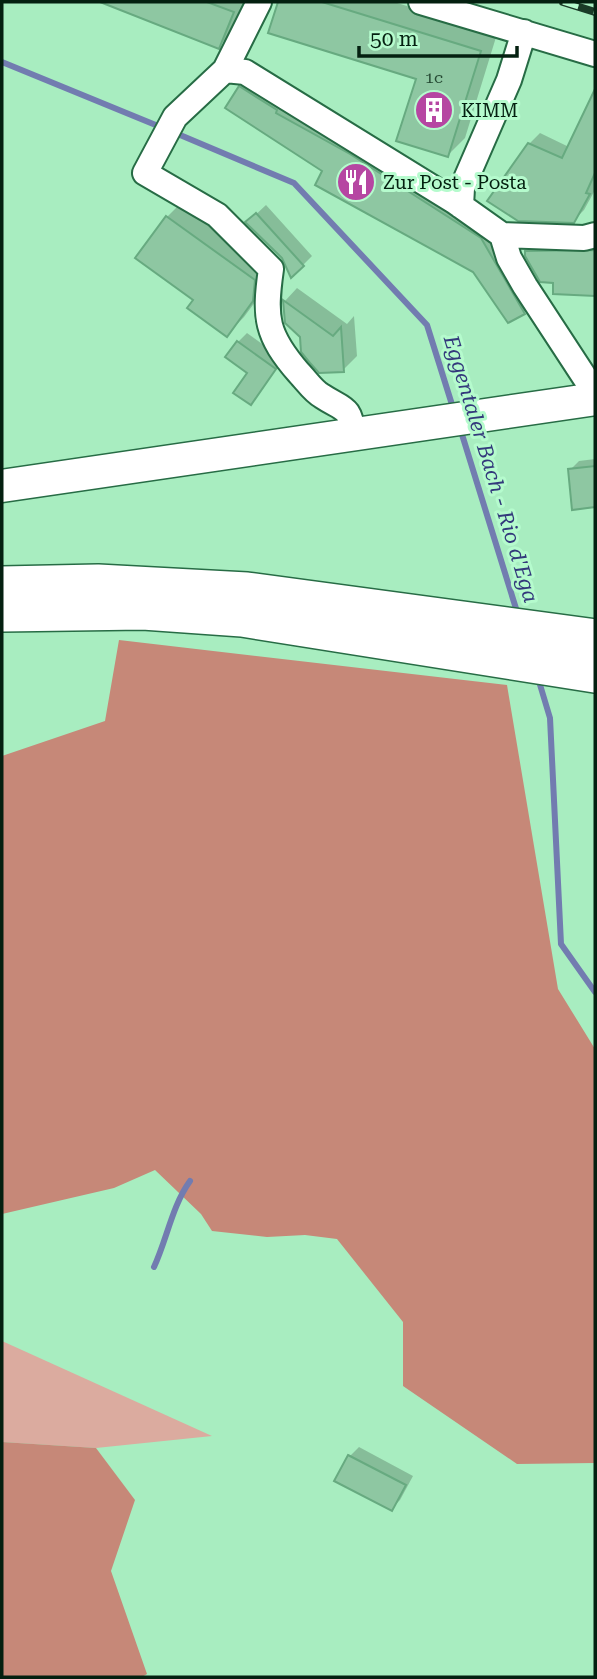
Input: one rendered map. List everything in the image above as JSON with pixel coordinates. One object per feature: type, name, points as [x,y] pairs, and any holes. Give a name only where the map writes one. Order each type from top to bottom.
[{"type":"highway","points":[[2,585],[98,583],[247,591],[351,619],[595,674]]},
{"type":"highway","points":[[2,613],[143,611],[242,618],[351,619],[595,638]]},
{"type":"main road","points":[[2,486],[595,399]]},
{"type":"street","points":[[259,2],[216,78],[174,117],[152,154],[145,173],[217,215],[271,269],[265,309],[278,348],[320,396],[343,406],[352,418],[353,434]]},
{"type":"street","points":[[421,2],[595,54]]},
{"type":"street","points":[[461,206],[462,188],[509,80],[524,32]]},
{"type":"street","points":[[216,78],[245,72],[461,206],[502,235],[595,235]]},
{"type":"street","points":[[502,235],[509,258],[525,286],[595,393]]},
{"type":"street","points":[[564,345],[595,374]]},
{"type":"shaded area","points":[[119,640],[507,685],[558,989],[595,1049],[595,1463],[517,1464],[403,1386],[403,1322],[337,1239],[305,1235],[267,1237],[212,1231],[201,1214],[155,1170],[114,1188],[2,1214],[2,756],[105,721]]},
{"type":"shaded area","points":[[2,1341],[212,1436],[96,1448],[2,1442]]},
{"type":"shaded area","points":[[2,1442],[96,1448],[135,1500],[111,1571],[147,1674],[142,1677],[2,1677]]},
{"type":"building","points":[[100,2],[207,2],[234,12],[219,49]]},
{"type":"building","name":"KIMM","points":[[278,2],[322,2],[481,51],[448,157],[396,141],[416,79],[268,33]]},
{"type":"building","points":[[239,86],[277,110],[276,113],[350,154],[481,238],[525,314],[508,323],[473,272],[315,185],[322,171],[225,108]]},
{"type":"building","points":[[595,89],[595,173],[586,193],[590,194],[574,223],[518,221],[487,201],[528,143],[562,158]]},
{"type":"building","points":[[256,213],[304,266],[291,278],[282,258],[245,222]]},
{"type":"building","points":[[166,216],[255,280],[253,301],[227,337],[187,308],[193,300],[135,258]]},
{"type":"building","points":[[595,250],[595,296],[553,294],[553,283],[540,282],[525,256],[525,251]]},
{"type":"building","points":[[283,300],[333,336],[341,327],[344,372],[319,373],[310,363],[301,352],[300,337],[285,323]]},
{"type":"building","points":[[237,341],[276,369],[251,405],[233,393],[247,373],[225,357]]},
{"type":"building","points":[[595,466],[595,507],[572,510],[568,469]]},
{"type":"building","points":[[348,1455],[406,1485],[392,1511],[334,1481]]},
{"type":"waterway","name":"Eggentaler Bach - Rio d'Ega","points":[[2,62],[163,128]]},
{"type":"waterway","name":"Eggentaler Bach - Rio d'Ega","points":[[173,132],[294,183],[427,325],[454,411]]},
{"type":"waterway","name":"Eggentaler Bach - Rio d'Ega","points":[[460,428],[518,615]]},
{"type":"waterway","name":"Eggentaler Bach - Rio d'Ega","points":[[538,678],[550,718],[561,944],[595,992]]},
{"type":"waterway","points":[[154,1267],[179,1201],[190,1181]]},
{"type":"railway","points":[[563,2],[595,12]]},
{"type":"place","name":"KIMM","points":[[434,110]]},
{"type":"place","name":"Zur Post - Posta","points":[[356,182]]}]
